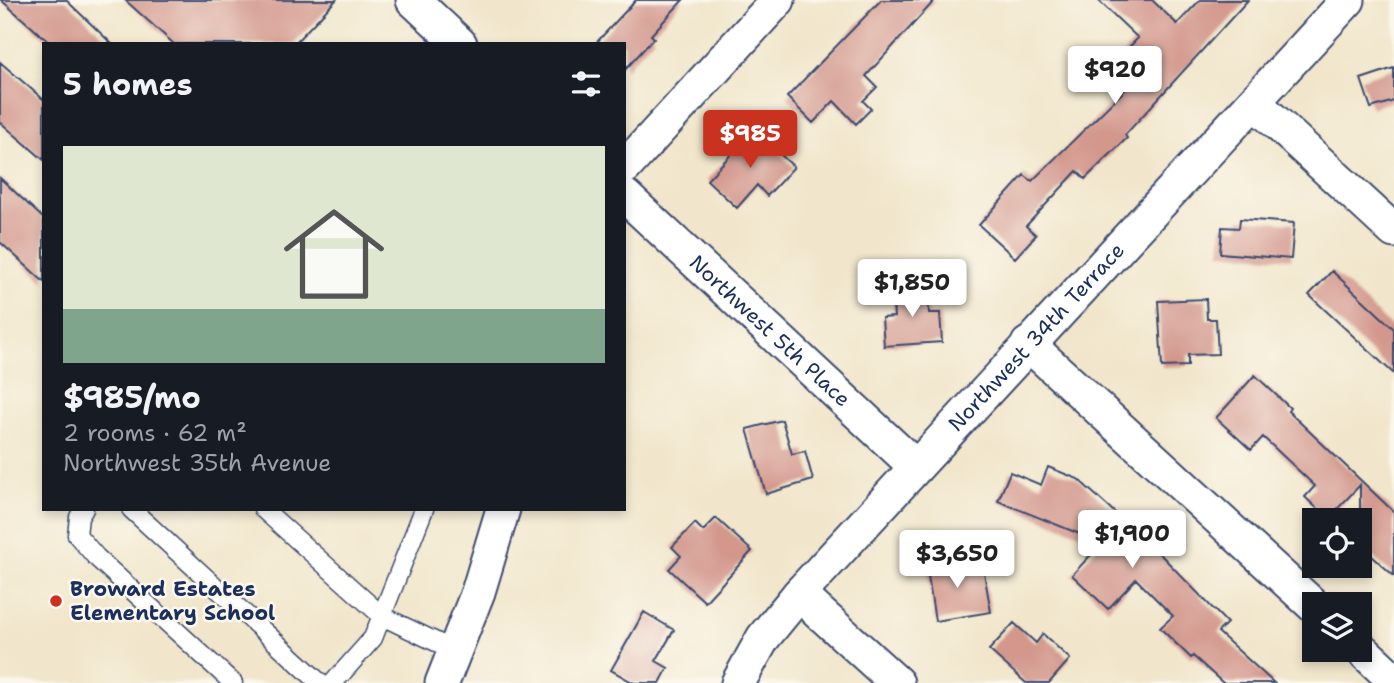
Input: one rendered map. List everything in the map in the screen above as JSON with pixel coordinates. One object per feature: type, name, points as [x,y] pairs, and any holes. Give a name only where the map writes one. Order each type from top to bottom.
[{"type":"street","points":[[413,0],[458,42]]},
{"type":"street","points":[[626,166],[778,0]]},
{"type":"street","name":"Northwest 34th Terrace","points":[[738,683],[763,638],[799,594],[1348,0]]},
{"type":"street","points":[[1254,102],[1394,231]]},
{"type":"street","name":"Northwest 5th Place","points":[[626,196],[916,467]]},
{"type":"street","points":[[1028,344],[1302,595]]},
{"type":"street","points":[[442,683],[478,592],[502,511]]},
{"type":"street","points":[[799,594],[897,683]]},
{"type":"street","points":[[1372,659],[1394,680]]},
{"type":"lane","points":[[83,511],[79,517],[77,535],[96,557],[233,683]]},
{"type":"lane","points":[[133,511],[320,683]]},
{"type":"lane","points":[[265,511],[382,616],[455,651]]},
{"type":"lane","points":[[334,683],[373,638],[423,511]]},
{"type":"building","points":[[1,0],[66,0],[110,42],[49,42]]},
{"type":"building","points":[[125,0],[336,0],[296,42],[172,42]]},
{"type":"building","points":[[636,0],[683,0],[651,35],[654,38],[626,69],[626,42],[597,42]]},
{"type":"building","points":[[881,0],[935,0],[866,76],[877,87],[863,101],[871,109],[856,124],[834,101],[813,123],[787,97]]},
{"type":"building","points":[[1098,0],[1152,0],[1177,24],[1200,0],[1248,0],[1125,135],[1127,138],[1085,179],[1077,171],[1026,226],[1036,235],[1015,258],[979,225],[1024,175],[1032,181],[1129,86],[1126,84],[1133,77],[1116,61],[1138,38]]},
{"type":"building","points":[[0,62],[42,98],[42,158],[0,122]]},
{"type":"building","points":[[1394,68],[1394,101],[1371,108],[1361,79]]},
{"type":"building","points":[[754,130],[794,167],[767,196],[757,185],[737,208],[707,180]]},
{"type":"building","points":[[0,178],[42,217],[42,280],[0,242]]},
{"type":"building","points":[[1240,219],[1294,223],[1291,259],[1220,253],[1222,227],[1239,228]]},
{"type":"building","points":[[1332,271],[1394,329],[1394,374],[1309,295]]},
{"type":"building","points":[[927,286],[929,313],[940,313],[942,342],[884,346],[882,318],[894,317],[892,289]]},
{"type":"building","points":[[1206,299],[1207,319],[1216,319],[1218,354],[1188,355],[1188,366],[1162,367],[1158,301]]},
{"type":"building","points":[[1255,375],[1290,408],[1288,411],[1394,512],[1394,576],[1372,556],[1372,508],[1360,508],[1360,485],[1338,508],[1316,508],[1305,497],[1315,486],[1263,437],[1251,450],[1216,418]]},
{"type":"building","points":[[782,420],[792,454],[805,451],[813,480],[766,494],[747,429]]},
{"type":"building","points":[[1048,467],[1078,479],[1158,552],[1227,623],[1218,632],[1274,683],[1223,683],[1193,656],[1191,658],[1160,628],[1173,616],[1136,579],[1108,609],[1072,575],[1102,543],[998,501],[1010,472],[1041,485]]},
{"type":"building","points":[[716,518],[752,551],[705,602],[669,569],[681,556],[672,547],[695,523],[703,531]]},
{"type":"building","points":[[958,558],[960,572],[983,567],[991,612],[935,621],[926,563]]},
{"type":"building","points":[[644,612],[674,630],[656,661],[668,668],[660,683],[634,683],[611,670]]},
{"type":"building","points":[[1014,623],[1036,643],[1043,634],[1070,659],[1049,683],[1026,683],[989,650]]},
{"type":"place","name":"Broward Estates Elementary School","points":[[56,601]]}]
